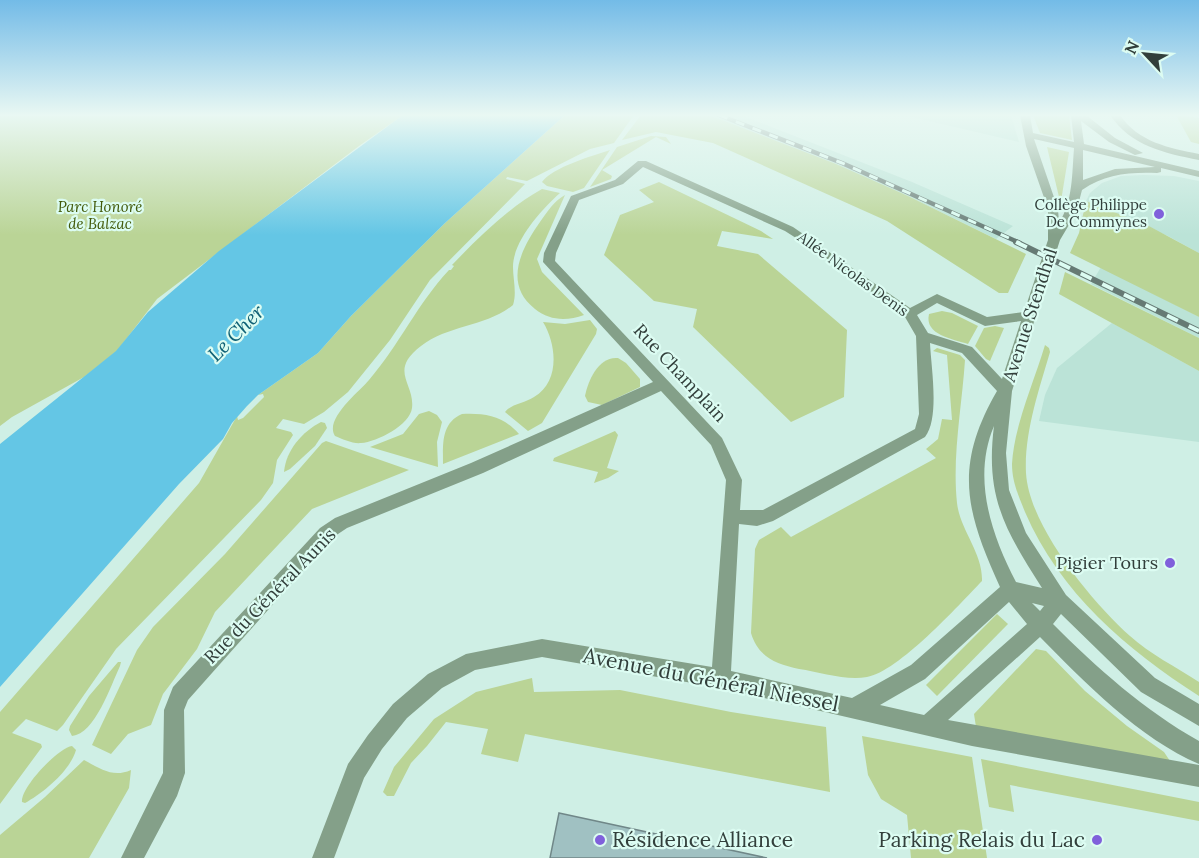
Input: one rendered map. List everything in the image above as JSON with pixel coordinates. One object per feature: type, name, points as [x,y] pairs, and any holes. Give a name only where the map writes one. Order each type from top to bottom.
[{"type":"street","name":"Avenue Stendhal","points":[[1036,155],[1053,209],[1054,240]]},
{"type":"street","name":"Avenue Stendhal","points":[[1079,155],[1077,189],[1071,213],[1054,240],[1005,391],[998,453],[1001,490],[1019,537],[1060,601],[1148,685],[1199,716]]},
{"type":"street","points":[[1111,155],[1196,173]]},
{"type":"street","points":[[1142,155],[1166,167]]},
{"type":"street","name":"Allée Nicolas Denis","points":[[642,163],[789,229],[910,314],[923,336],[926,414],[924,428],[920,434],[767,516],[757,519],[733,516]]},
{"type":"street","name":"Rue Champlain","points":[[642,163],[619,182],[575,198],[550,253],[549,262],[601,315],[717,442],[734,480],[721,678]]},
{"type":"street","points":[[1077,189],[1093,177],[1111,171],[1166,167]]},
{"type":"street","points":[[910,314],[938,298],[985,322],[1029,316]]},
{"type":"street","points":[[923,336],[967,350],[1005,391]]},
{"type":"street","name":"Rue du Général Aunis","points":[[132,858],[169,788],[174,773],[174,710],[180,694],[326,533],[341,523],[477,468],[662,384]]},
{"type":"street","name":"Avenue Stendhal","points":[[1005,391],[992,410],[982,438],[975,466],[975,484],[981,521],[1011,589],[1040,625],[1109,692],[1166,734],[1199,753]]},
{"type":"street","name":"Avenue Stendhal","points":[[1011,589],[1060,601]]},
{"type":"street","points":[[855,708],[918,672],[1011,589]]},
{"type":"street","points":[[926,726],[1040,625],[1060,601]]},
{"type":"street","name":"Avenue du Général Niessel","points":[[323,858],[356,772],[375,742],[400,711],[435,681],[472,661],[542,648],[721,678],[926,726],[1199,776]]},
{"type":"shaded area","points":[[807,155],[843,155],[1013,226],[996,239],[908,196]]},
{"type":"shaded area","name":"Collège Philippe De Commynes","points":[[1121,176],[1174,176],[1199,181],[1199,253],[1168,236],[1086,201],[1090,193],[1102,183]]},
{"type":"shaded area","points":[[1101,267],[1199,317],[1199,338],[1091,284]]},
{"type":"shaded area","points":[[1112,323],[1199,371],[1199,442],[1039,421],[1045,395],[1057,368]]},
{"type":"green space","name":"Parc Honoré de Balzac","points":[[0,155],[347,155],[157,299],[117,351],[84,377],[0,426]]},
{"type":"green space","points":[[521,155],[578,155],[527,181],[507,177],[506,179],[525,184],[430,280],[390,340],[348,392],[324,412],[304,424],[283,419],[276,428],[291,432],[293,435],[277,460],[273,483],[261,500],[116,649],[57,731],[26,719],[12,733],[41,744],[42,747],[0,804],[0,712],[199,483],[237,416],[238,420],[243,418],[264,397],[263,394],[258,395],[318,353],[351,316],[445,223]]},
{"type":"green space","points":[[595,155],[607,155],[584,188],[573,192],[547,186],[542,182],[555,172]]},
{"type":"green space","points":[[612,155],[626,155],[602,170],[612,176],[611,179],[590,187]]},
{"type":"green space","points":[[740,155],[813,155],[908,196],[1026,254],[1008,293],[999,293],[887,221]]},
{"type":"green space","points":[[1049,155],[1069,155],[1060,201]]},
{"type":"green space","points":[[659,182],[773,239],[722,231],[717,246],[758,254],[847,330],[844,397],[791,422],[693,327],[697,309],[654,301],[604,255],[620,215],[654,202],[639,190]]},
{"type":"green space","points":[[542,189],[560,193],[529,227],[518,247],[513,267],[515,291],[513,305],[491,318],[432,339],[411,355],[404,370],[412,399],[412,408],[405,420],[392,432],[361,443],[335,436],[333,429],[338,414],[380,367],[428,296],[454,266],[452,265],[506,214]]},
{"type":"green space","points":[[565,195],[537,259],[542,272],[584,315],[559,319],[541,313],[525,299],[520,289],[518,266],[533,232],[557,200]]},
{"type":"green space","points":[[1086,201],[1147,225],[1199,253],[1199,317],[1070,253],[1079,233]]},
{"type":"green space","points":[[1065,272],[1199,338],[1199,371],[1059,294]]},
{"type":"green space","points":[[942,311],[952,313],[978,326],[968,344],[941,335],[931,327],[929,314]]},
{"type":"green space","points":[[590,320],[597,329],[596,334],[542,423],[528,431],[505,412],[534,397],[548,382],[552,373],[553,352],[548,331],[543,322],[565,324]]},
{"type":"green space","points":[[995,326],[1004,328],[990,361],[975,346],[984,328]]},
{"type":"green space","points":[[1045,345],[1050,352],[1033,412],[1026,458],[1030,494],[1038,516],[1065,562],[1098,604],[1138,643],[1199,682],[1199,696],[1146,659],[1098,617],[1057,568],[1025,512],[1016,489],[1012,464],[1020,419]]},
{"type":"green space","points":[[937,348],[960,355],[965,360],[957,449],[957,503],[962,523],[979,561],[982,581],[944,621],[911,651],[880,672],[867,677],[842,677],[776,662],[763,654],[751,633],[755,549],[759,540],[781,527],[791,537],[936,458],[926,449],[938,439],[942,419],[952,420],[947,355],[933,351]]},
{"type":"green space","points":[[618,358],[626,363],[640,379],[640,387],[602,405],[588,402],[585,396],[596,370],[605,361]]},
{"type":"green space","points":[[429,411],[437,415],[442,422],[437,442],[438,467],[370,447],[403,434],[419,414]]},
{"type":"green space","points":[[462,414],[479,414],[500,419],[519,434],[443,464],[443,442],[447,429],[455,418]]},
{"type":"green space","points":[[321,422],[325,423],[327,428],[315,446],[284,472],[288,456],[301,436]]},
{"type":"green space","points":[[615,431],[618,435],[607,468],[619,471],[608,478],[594,483],[598,472],[553,461],[554,458]]},
{"type":"green space","points":[[326,441],[409,470],[312,509],[215,612],[197,649],[163,694],[151,725],[128,734],[111,754],[92,745],[137,650],[153,627],[225,554]]},
{"type":"green space","points":[[997,614],[1008,624],[937,696],[926,685]]},
{"type":"green space","points":[[1036,649],[1046,651],[1085,691],[1127,726],[1164,752],[1172,764],[976,727],[974,714]]},
{"type":"green space","points":[[118,662],[121,662],[120,666],[95,718],[88,727],[72,736],[70,726],[89,696]]},
{"type":"green space","points":[[532,678],[534,692],[620,690],[731,712],[826,727],[830,792],[525,734],[518,762],[481,754],[488,729],[446,722],[411,763],[394,796],[387,796],[383,792],[394,767],[434,719],[476,692]]},
{"type":"green space","points":[[862,736],[972,757],[987,858],[911,858],[907,815],[881,799],[868,775]]},
{"type":"green space","points":[[72,746],[76,750],[73,758],[55,781],[25,803],[22,802],[27,788],[41,770],[58,754]]},
{"type":"green space","points":[[981,759],[1199,802],[1199,821],[1010,785],[1014,812],[989,807]]},
{"type":"green space","points":[[84,760],[113,773],[131,770],[129,788],[89,858],[0,858],[0,835]]},
{"type":"water","name":"Le Cher","points":[[349,155],[521,155],[445,223],[351,316],[318,353],[258,395],[247,406],[232,423],[223,439],[179,484],[0,687],[0,444],[116,351],[148,312],[219,251]]},
{"type":"building","name":"Résidence Alliance","points":[[559,813],[767,858],[550,858]]},
{"type":"railway","points":[[822,155],[1020,243]]},
{"type":"railway","points":[[1016,242],[1199,331]]},
{"type":"place","name":"Collège Philippe De Commynes","points":[[1159,214]]},
{"type":"place","name":"Pigier Tours","points":[[1170,563]]},
{"type":"place","name":"Résidence Alliance","points":[[600,840]]},
{"type":"place","name":"Parking Relais du Lac","points":[[1097,840]]}]
